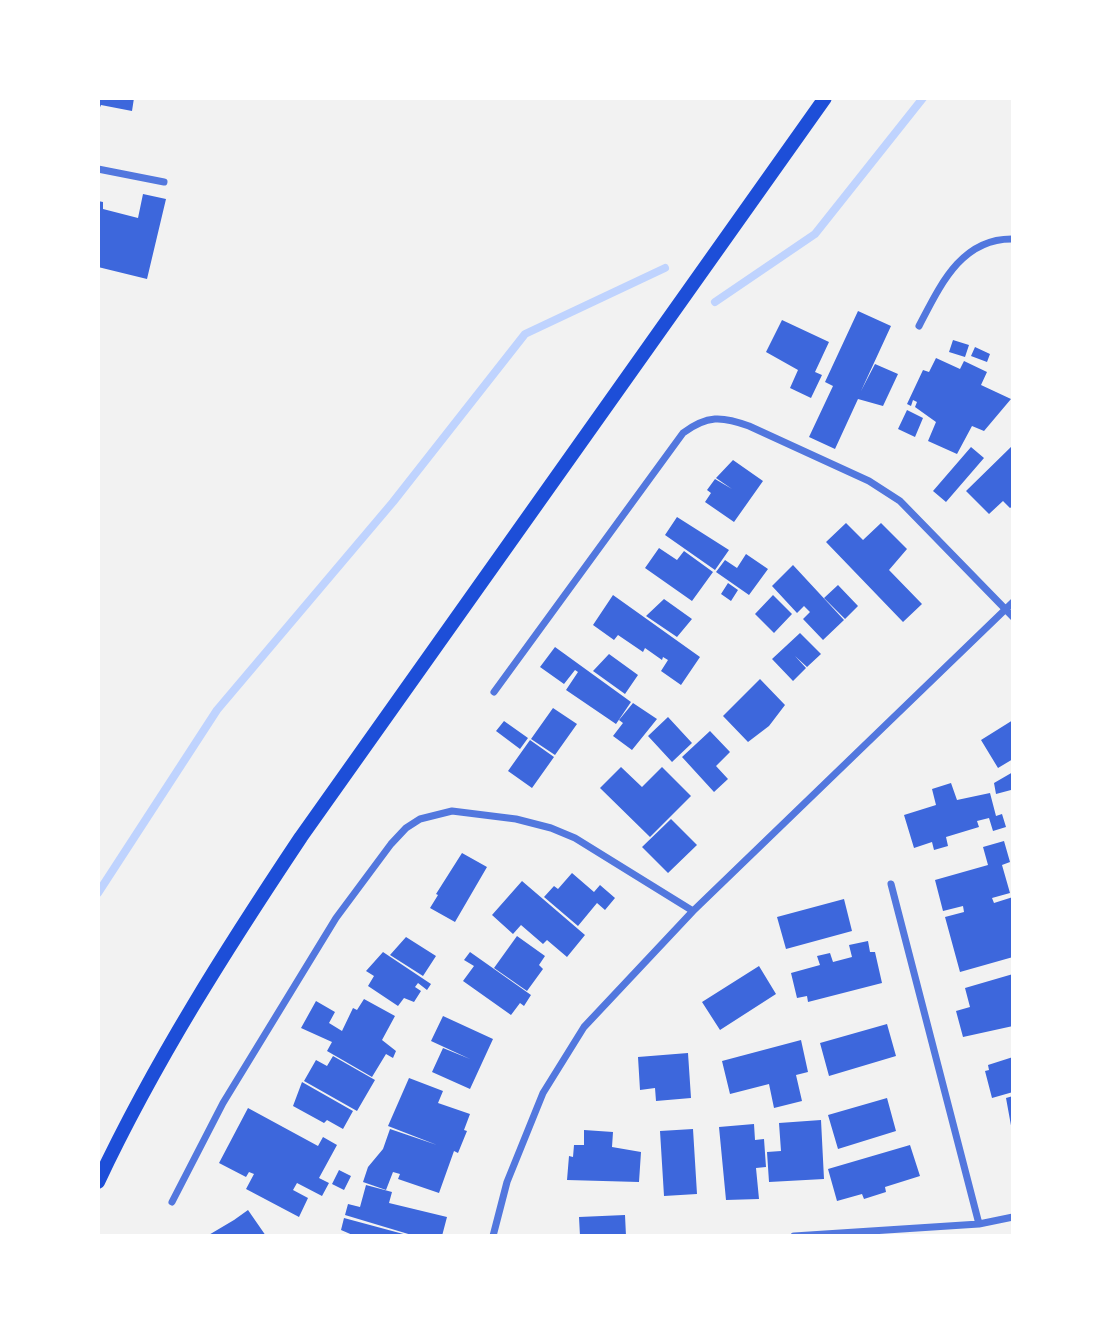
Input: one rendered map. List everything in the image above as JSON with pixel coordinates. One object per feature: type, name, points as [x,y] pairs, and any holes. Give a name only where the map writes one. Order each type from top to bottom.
[{"type":"main road","points":[[98,1182],[169,1044],[250,913],[825,98]]},
{"type":"street","points":[[98,169],[164,182]]},
{"type":"street","points":[[919,326],[956,264],[974,248],[999,239],[1013,239]]},
{"type":"street","points":[[494,692],[683,433],[710,417],[730,419],[749,426],[869,481],[900,501],[1013,617]]},
{"type":"street","points":[[493,1236],[507,1182],[543,1093],[584,1027],[693,911],[1013,602]]},
{"type":"street","points":[[172,1202],[223,1103],[336,918],[391,844],[406,828],[421,819],[452,811],[485,814],[551,828],[575,838],[693,911]]},
{"type":"street","points":[[891,884],[979,1224]]},
{"type":"street","points":[[794,1236],[979,1224],[1013,1217]]},
{"type":"building","points":[[98,98],[134,98],[132,111],[101,105],[98,112]]},
{"type":"building","points":[[143,194],[166,199],[147,279],[98,267],[98,201],[103,202],[103,209],[138,218]]},
{"type":"building","points":[[858,311],[891,326],[861,391],[875,364],[898,374],[883,406],[858,399],[835,449],[809,437],[833,386],[825,382]]},
{"type":"building","points":[[782,320],[829,342],[815,372],[822,375],[811,398],[790,388],[798,370],[766,352]]},
{"type":"building","points":[[953,340],[969,345],[965,357],[949,352]]},
{"type":"building","points":[[975,347],[990,354],[987,362],[971,356]]},
{"type":"building","points":[[936,358],[960,369],[964,361],[987,372],[981,385],[1011,399],[984,431],[972,426],[957,454],[928,441],[936,422],[915,407],[917,402],[913,400],[911,406],[907,404],[923,370],[929,372]]},
{"type":"building","points":[[907,410],[923,418],[915,437],[898,429]]},
{"type":"building","points":[[1013,445],[1013,506],[1010,508],[1003,501],[989,514],[966,491]]},
{"type":"building","points":[[971,447],[984,458],[946,502],[933,491]]},
{"type":"building","points":[[733,460],[763,481],[734,522],[705,502],[711,493],[707,490],[715,479],[732,489],[716,478]]},
{"type":"building","points":[[677,517],[729,550],[715,570],[665,535]]},
{"type":"building","points":[[846,523],[863,540],[881,523],[907,549],[889,570],[922,604],[903,622],[826,542]]},
{"type":"building","points":[[659,548],[677,560],[684,551],[713,572],[692,601],[645,568]]},
{"type":"building","points":[[746,554],[768,569],[749,595],[716,572],[725,560],[737,568]]},
{"type":"building","points":[[793,565],[844,620],[823,640],[803,619],[810,612],[804,606],[797,613],[772,586]]},
{"type":"building","points":[[728,583],[738,590],[731,601],[721,594]]},
{"type":"building","points":[[838,585],[858,606],[845,619],[824,598]]},
{"type":"building","points":[[613,595],[700,657],[681,685],[661,671],[668,660],[663,657],[662,660],[645,648],[643,652],[618,635],[614,640],[593,625]]},
{"type":"building","points":[[773,595],[792,614],[774,633],[755,614]]},
{"type":"building","points":[[664,599],[692,619],[677,637],[646,616]]},
{"type":"building","points":[[800,633],[821,654],[807,667],[795,656],[806,668],[793,681],[772,659]]},
{"type":"building","points":[[555,647],[631,702],[616,724],[566,690],[578,672],[575,670],[564,684],[540,667]]},
{"type":"building","points":[[609,654],[638,675],[625,694],[593,671]]},
{"type":"building","points":[[760,679],[785,705],[769,726],[748,742],[723,716]]},
{"type":"building","points":[[633,703],[657,719],[632,750],[613,736],[623,723],[619,720]]},
{"type":"building","points":[[553,708],[577,724],[555,755],[531,739]]},
{"type":"building","points":[[668,717],[692,743],[672,762],[648,736]]},
{"type":"building","points":[[1013,720],[1013,759],[998,768],[981,740]]},
{"type":"building","points":[[504,721],[528,738],[520,749],[496,731]]},
{"type":"building","points":[[710,731],[730,752],[716,766],[728,779],[714,792],[682,757]]},
{"type":"building","points":[[530,740],[554,757],[532,788],[508,771]]},
{"type":"building","points":[[621,767],[642,787],[662,767],[691,796],[650,837],[600,788]]},
{"type":"building","points":[[1013,772],[1013,795],[1011,790],[996,794],[994,783]]},
{"type":"building","points":[[951,783],[957,800],[990,793],[996,816],[1002,814],[1006,827],[993,831],[989,818],[977,821],[979,827],[946,837],[948,846],[934,850],[932,842],[914,848],[904,815],[936,805],[932,789]]},
{"type":"building","points":[[671,819],[697,845],[668,873],[642,847]]},
{"type":"building","points":[[1004,841],[1010,862],[1002,865],[1010,893],[992,898],[994,903],[1013,897],[1013,957],[960,972],[945,917],[964,912],[963,906],[943,911],[935,880],[988,865],[983,847]]},
{"type":"building","points":[[462,853],[487,867],[455,922],[430,908]]},
{"type":"building","points":[[572,873],[594,892],[600,885],[615,898],[605,910],[597,903],[578,926],[544,897],[554,886],[558,889]]},
{"type":"building","points":[[522,881],[585,935],[567,957],[547,940],[543,944],[521,925],[513,934],[492,915]]},
{"type":"building","points":[[844,899],[852,931],[786,949],[777,917]]},
{"type":"building","points":[[517,936],[545,956],[539,965],[543,969],[527,991],[494,968]]},
{"type":"building","points":[[406,937],[436,956],[423,976],[390,955]]},
{"type":"building","points":[[868,941],[870,952],[875,952],[882,983],[808,1002],[807,996],[797,998],[791,973],[820,965],[817,956],[830,953],[833,962],[852,957],[849,945]]},
{"type":"building","points":[[383,952],[431,984],[427,990],[418,983],[415,987],[421,991],[414,1002],[404,998],[398,1006],[368,986],[374,976],[366,971]]},
{"type":"building","points":[[470,952],[531,995],[524,1006],[520,1003],[511,1015],[463,981],[474,966],[464,960]]},
{"type":"building","points":[[759,966],[776,994],[720,1030],[702,1002]]},
{"type":"building","points":[[1013,974],[1013,1026],[963,1037],[956,1011],[970,1007],[965,988]]},
{"type":"building","points":[[364,999],[395,1016],[382,1040],[396,1051],[393,1058],[386,1054],[372,1077],[327,1051],[332,1042],[301,1028],[316,1001],[335,1012],[329,1023],[342,1031],[353,1008],[357,1010]]},
{"type":"building","points":[[443,1016],[493,1039],[470,1089],[432,1072],[443,1048],[470,1059],[431,1041]]},
{"type":"building","points":[[887,1024],[896,1056],[829,1076],[820,1043]]},
{"type":"building","points":[[801,1040],[808,1072],[796,1075],[802,1101],[774,1108],[769,1084],[730,1094],[722,1061]]},
{"type":"building","points":[[688,1053],[691,1098],[656,1101],[655,1088],[640,1090],[638,1057]]},
{"type":"building","points":[[333,1056],[375,1080],[357,1111],[304,1081],[316,1060],[327,1066]]},
{"type":"building","points":[[1013,1057],[1013,1092],[992,1098],[985,1071],[989,1070],[988,1065]]},
{"type":"building","points":[[409,1078],[443,1091],[438,1103],[470,1114],[464,1130],[467,1131],[458,1153],[454,1151],[439,1193],[398,1179],[400,1174],[393,1172],[386,1190],[363,1182],[368,1167],[383,1149],[390,1129],[437,1145],[388,1126]]},
{"type":"building","points":[[302,1082],[353,1111],[343,1129],[327,1120],[324,1123],[293,1106]]},
{"type":"building","points":[[1013,1096],[1013,1131],[1012,1131],[1006,1098]]},
{"type":"building","points":[[887,1098],[896,1131],[838,1149],[828,1115]]},
{"type":"building","points":[[248,1108],[318,1146],[323,1137],[337,1145],[319,1178],[329,1183],[322,1196],[297,1183],[293,1190],[308,1198],[299,1217],[246,1189],[254,1174],[249,1172],[246,1177],[219,1163]]},
{"type":"building","points":[[821,1120],[824,1179],[769,1182],[767,1152],[781,1151],[779,1123]]},
{"type":"building","points":[[754,1124],[755,1140],[764,1139],[766,1167],[756,1168],[759,1199],[726,1200],[719,1127]]},
{"type":"building","points":[[693,1129],[697,1194],[664,1196],[660,1131]]},
{"type":"building","points":[[584,1130],[613,1132],[612,1147],[641,1152],[639,1182],[567,1180],[569,1156],[573,1157],[574,1145],[584,1145]]},
{"type":"building","points":[[910,1145],[920,1176],[885,1187],[886,1192],[864,1199],[862,1194],[837,1201],[828,1169]]},
{"type":"building","points":[[339,1170],[351,1176],[344,1190],[332,1184]]},
{"type":"building","points":[[366,1185],[392,1192],[389,1203],[447,1217],[442,1236],[415,1236],[345,1215],[348,1204],[360,1207]]},
{"type":"building","points":[[248,1210],[266,1236],[207,1236],[234,1220]]},
{"type":"building","points":[[625,1215],[626,1236],[580,1236],[579,1217]]},
{"type":"building","points":[[344,1218],[407,1236],[355,1236],[341,1230]]},
{"type":"waterway","points":[[715,302],[815,234],[923,98]]},
{"type":"waterway","points":[[98,893],[217,710],[393,502],[525,334],[665,268]]}]
